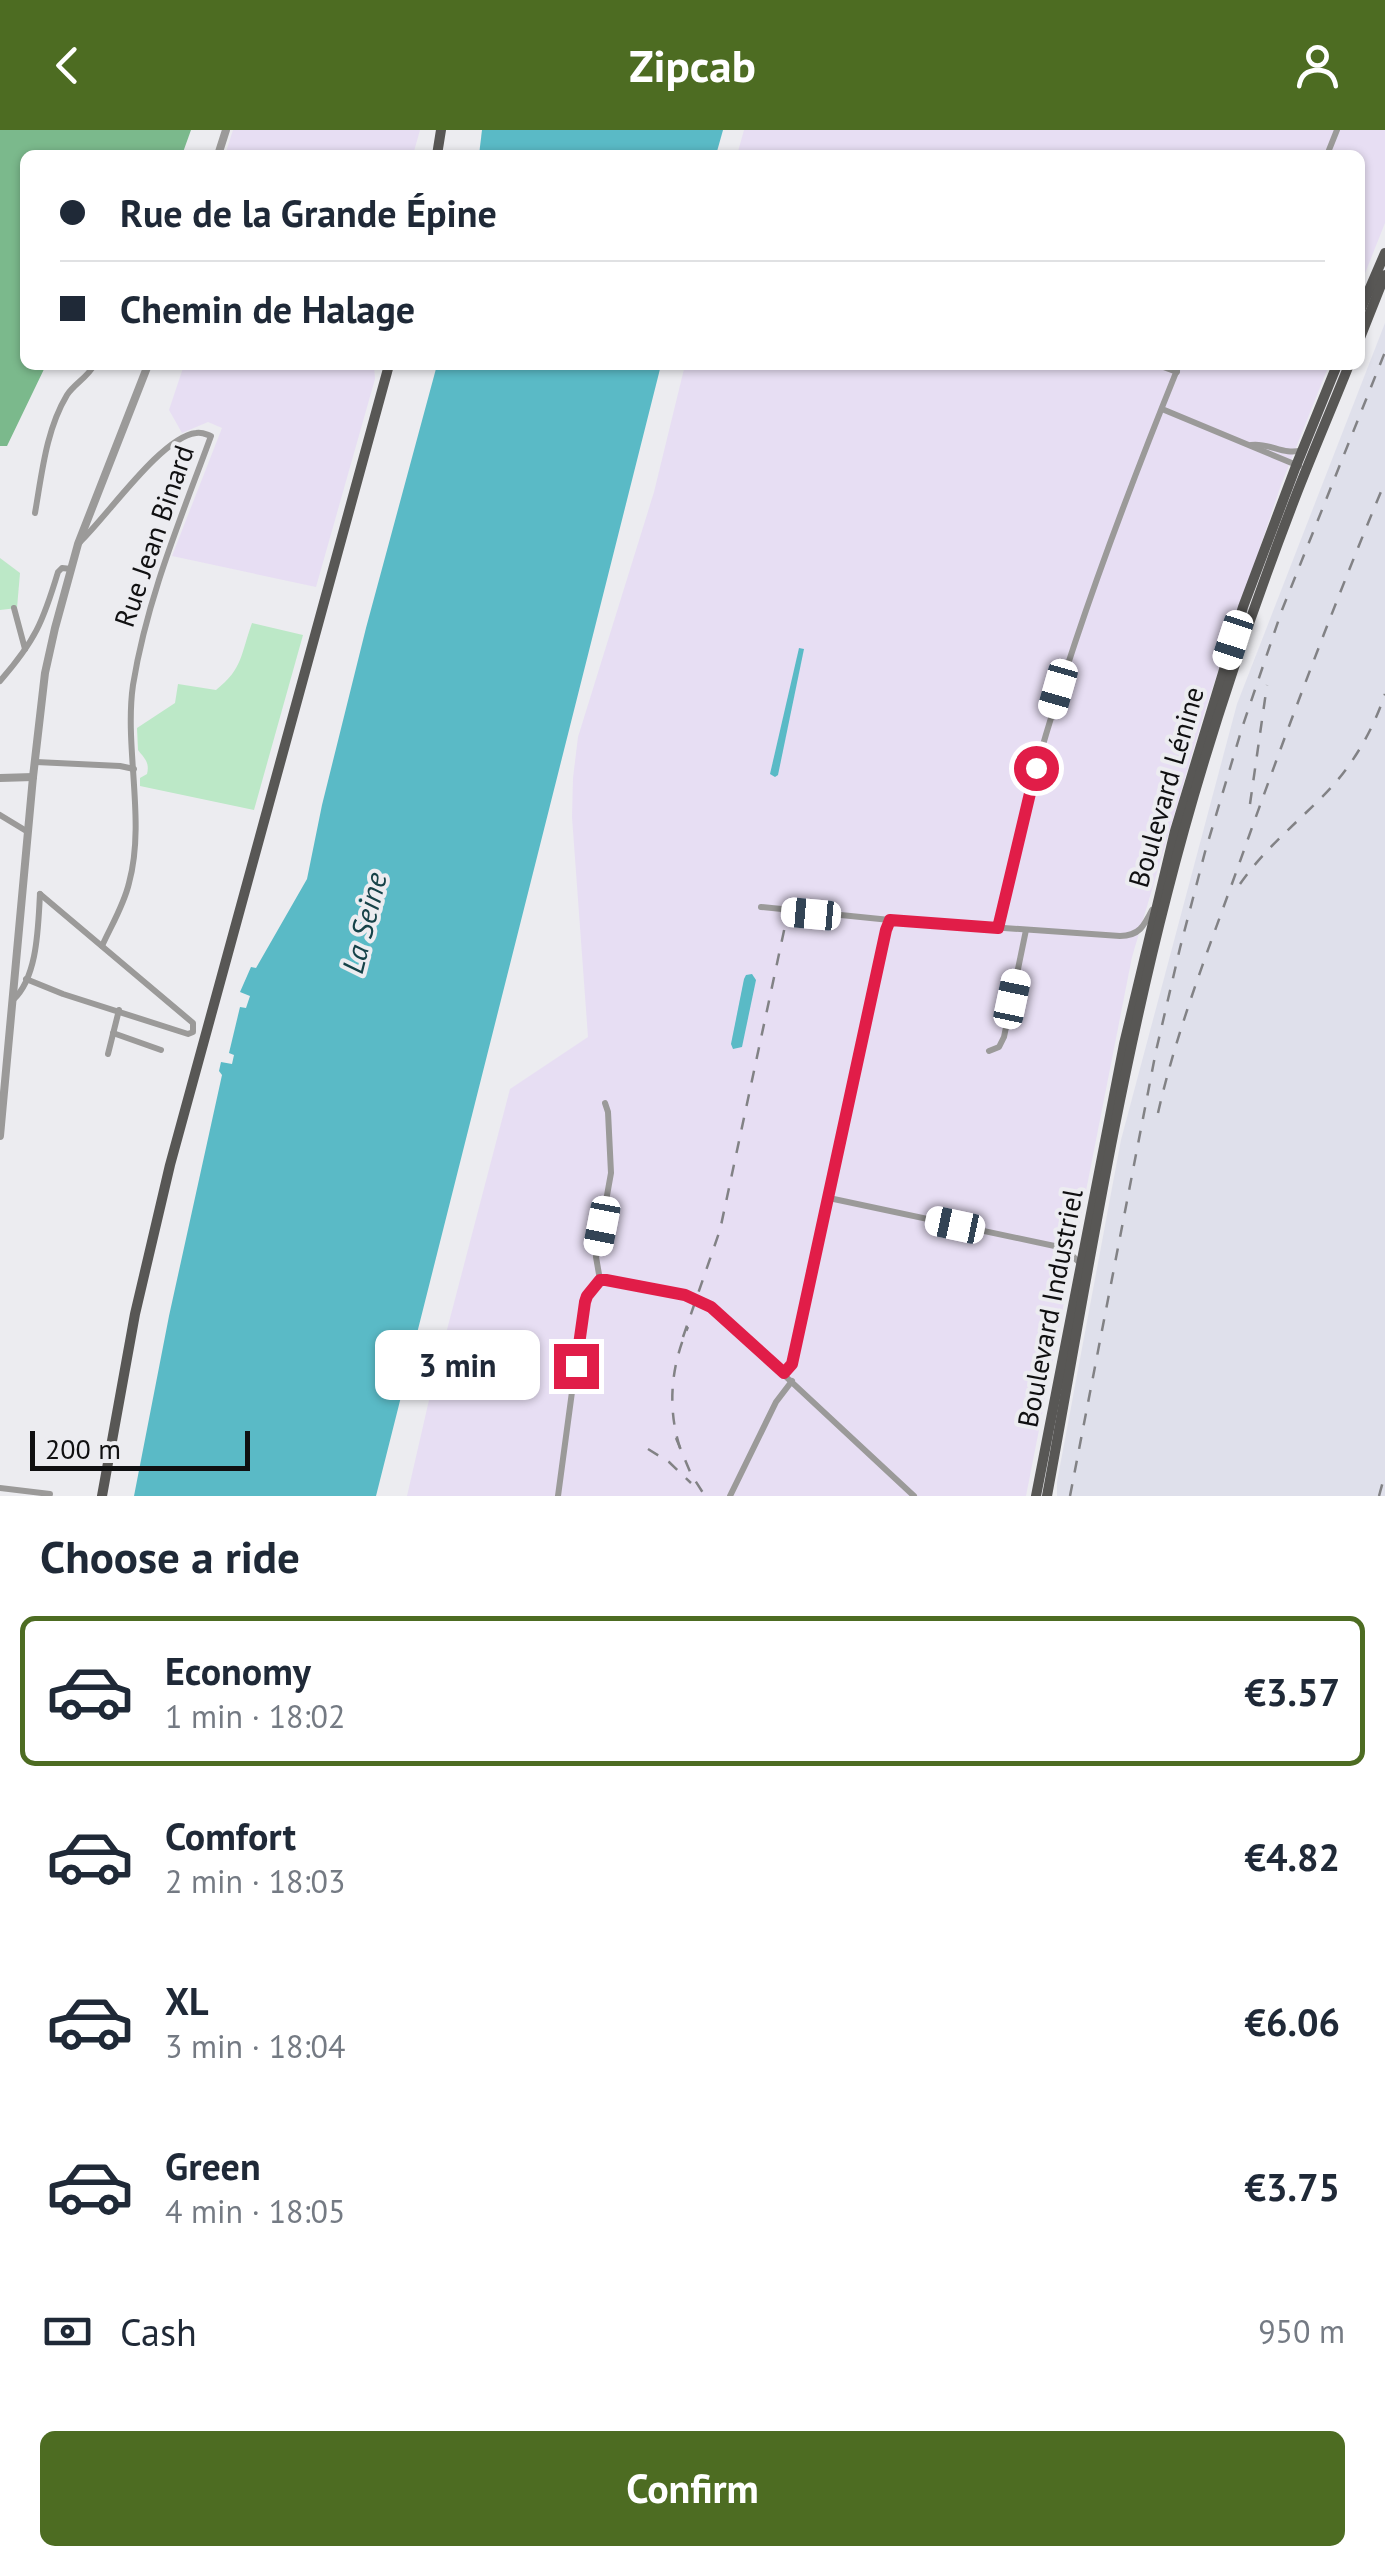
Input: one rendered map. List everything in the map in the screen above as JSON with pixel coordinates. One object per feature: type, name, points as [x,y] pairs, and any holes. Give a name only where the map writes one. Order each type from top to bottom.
[{"type":"main road","points":[[1365,300],[1385,253]]},
{"type":"main road","points":[[1365,325],[1385,275]]},
{"type":"main road","points":[[102,1496],[136,1314],[170,1164],[387,370]]},
{"type":"main road","name":"Boulevard Lénine","points":[[1111,1134],[1157,900],[1186,795],[1238,624],[1335,370]]},
{"type":"main road","name":"Boulevard Lénine","points":[[1111,1134],[1194,798],[1301,461],[1346,370]]},
{"type":"main road","name":"Boulevard Industriel","points":[[1036,1496],[1111,1134]]},
{"type":"main road","name":"Boulevard Industriel","points":[[1048,1496],[1111,1134]]},
{"type":"street","points":[[35,512],[48,442],[68,393],[92,370]]},
{"type":"street","points":[[0,1136],[43,686],[78,544],[146,370]]},
{"type":"street","points":[[998,928],[1027,800],[1058,689],[1177,370]]},
{"type":"street","points":[[1162,409],[1257,450],[1301,461]]},
{"type":"street","name":"Rue Jean Binard","points":[[78,544],[167,448],[190,434],[212,436],[167,554],[142,638],[132,700],[133,859],[130,880],[102,946]]},
{"type":"street","points":[[1251,445],[1259,443],[1301,461]]},
{"type":"street","points":[[0,681],[42,623],[58,572],[71,568]]},
{"type":"street","points":[[14,608],[25,650]]},
{"type":"street","points":[[36,762],[134,769]]},
{"type":"street","points":[[0,778],[33,777]]},
{"type":"street","points":[[0,815],[28,832]]},
{"type":"street","points":[[13,1000],[36,950],[40,894],[193,1023],[193,1032],[188,1034],[63,994],[26,978]]},
{"type":"street","points":[[761,907],[1130,936],[1145,925],[1157,900]]},
{"type":"street","points":[[784,1373],[796,1354],[890,920]]},
{"type":"street","points":[[988,1052],[1002,1043],[1026,930]]},
{"type":"street","points":[[108,1054],[119,1010]]},
{"type":"street","points":[[114,1033],[161,1050]]},
{"type":"street","points":[[558,1496],[583,1310],[587,1296],[600,1280],[596,1257],[611,1173],[605,1103]]},
{"type":"street","points":[[828,1198],[1064,1248],[1082,1264]]},
{"type":"street","points":[[600,1280],[685,1295],[719,1313],[914,1496]]},
{"type":"street","points":[[730,1496],[776,1402],[792,1381]]},
{"type":"street","points":[[0,1488],[50,1494]]},
{"type":"shaded area","points":[[233,130],[420,130],[414,150],[227,150]]},
{"type":"shaded area","points":[[744,130],[1385,130],[1385,223],[1365,273],[1365,150],[738,150]]},
{"type":"shaded area","points":[[1385,323],[1385,1496],[1057,1496],[1121,1140],[1237,704]]},
{"type":"shaded area","points":[[182,370],[374,370],[316,587],[172,556],[222,428],[208,422],[182,433],[169,410]]},
{"type":"shaded area","points":[[684,370],[1327,370],[1281,485],[1206,707],[1132,957],[1026,1496],[407,1496],[510,1089],[588,1037],[572,817],[573,778],[578,737],[654,492]]},
{"type":"green space","points":[[0,130],[191,130],[184,150],[20,150],[20,370],[44,370],[7,446],[0,446]]},
{"type":"green space","points":[[0,558],[20,573],[17,608],[0,610]]},
{"type":"green space","points":[[252,623],[303,635],[254,810],[140,786],[148,766],[138,750],[137,728],[175,703],[178,684],[216,690],[225,682],[240,660]]},
{"type":"water","points":[[482,130],[723,130],[717,150],[480,150]]},
{"type":"water","name":"La Seine","points":[[436,370],[660,370],[376,1496],[134,1496],[222,1075],[221,1062],[232,1064],[234,1055],[229,1053],[240,1007],[246,1008],[250,996],[240,992],[251,967],[256,968],[307,879],[366,628]]},
{"type":"water","points":[[799,648],[804,649],[775,777],[770,774]]},
{"type":"water","points":[[752,974],[756,980],[742,1047],[733,1049],[744,979]]},
{"type":"railway","points":[[1070,1496],[1156,1051],[1205,852],[1282,610],[1385,352]]},
{"type":"railway","points":[[1158,1113],[1205,958],[1309,673],[1385,482]]},
{"type":"railway","points":[[1250,804],[1267,685]]},
{"type":"railway","points":[[1240,884],[1341,776],[1367,737],[1385,694]]},
{"type":"railway","points":[[683,1337],[720,1230],[785,926]]},
{"type":"railway","points":[[680,1448],[673,1417],[673,1387],[688,1327]]},
{"type":"railway","points":[[676,1438],[705,1496]]},
{"type":"railway","points":[[648,1449],[691,1483]]},
{"type":"railway","points":[[1379,1496],[1385,1474]]},
{"type":"route","points":[[576,1366],[583,1310],[587,1296],[600,1280],[691,1297],[719,1313],[784,1373],[792,1364],[890,920],[998,928],[1036,768]]}]
